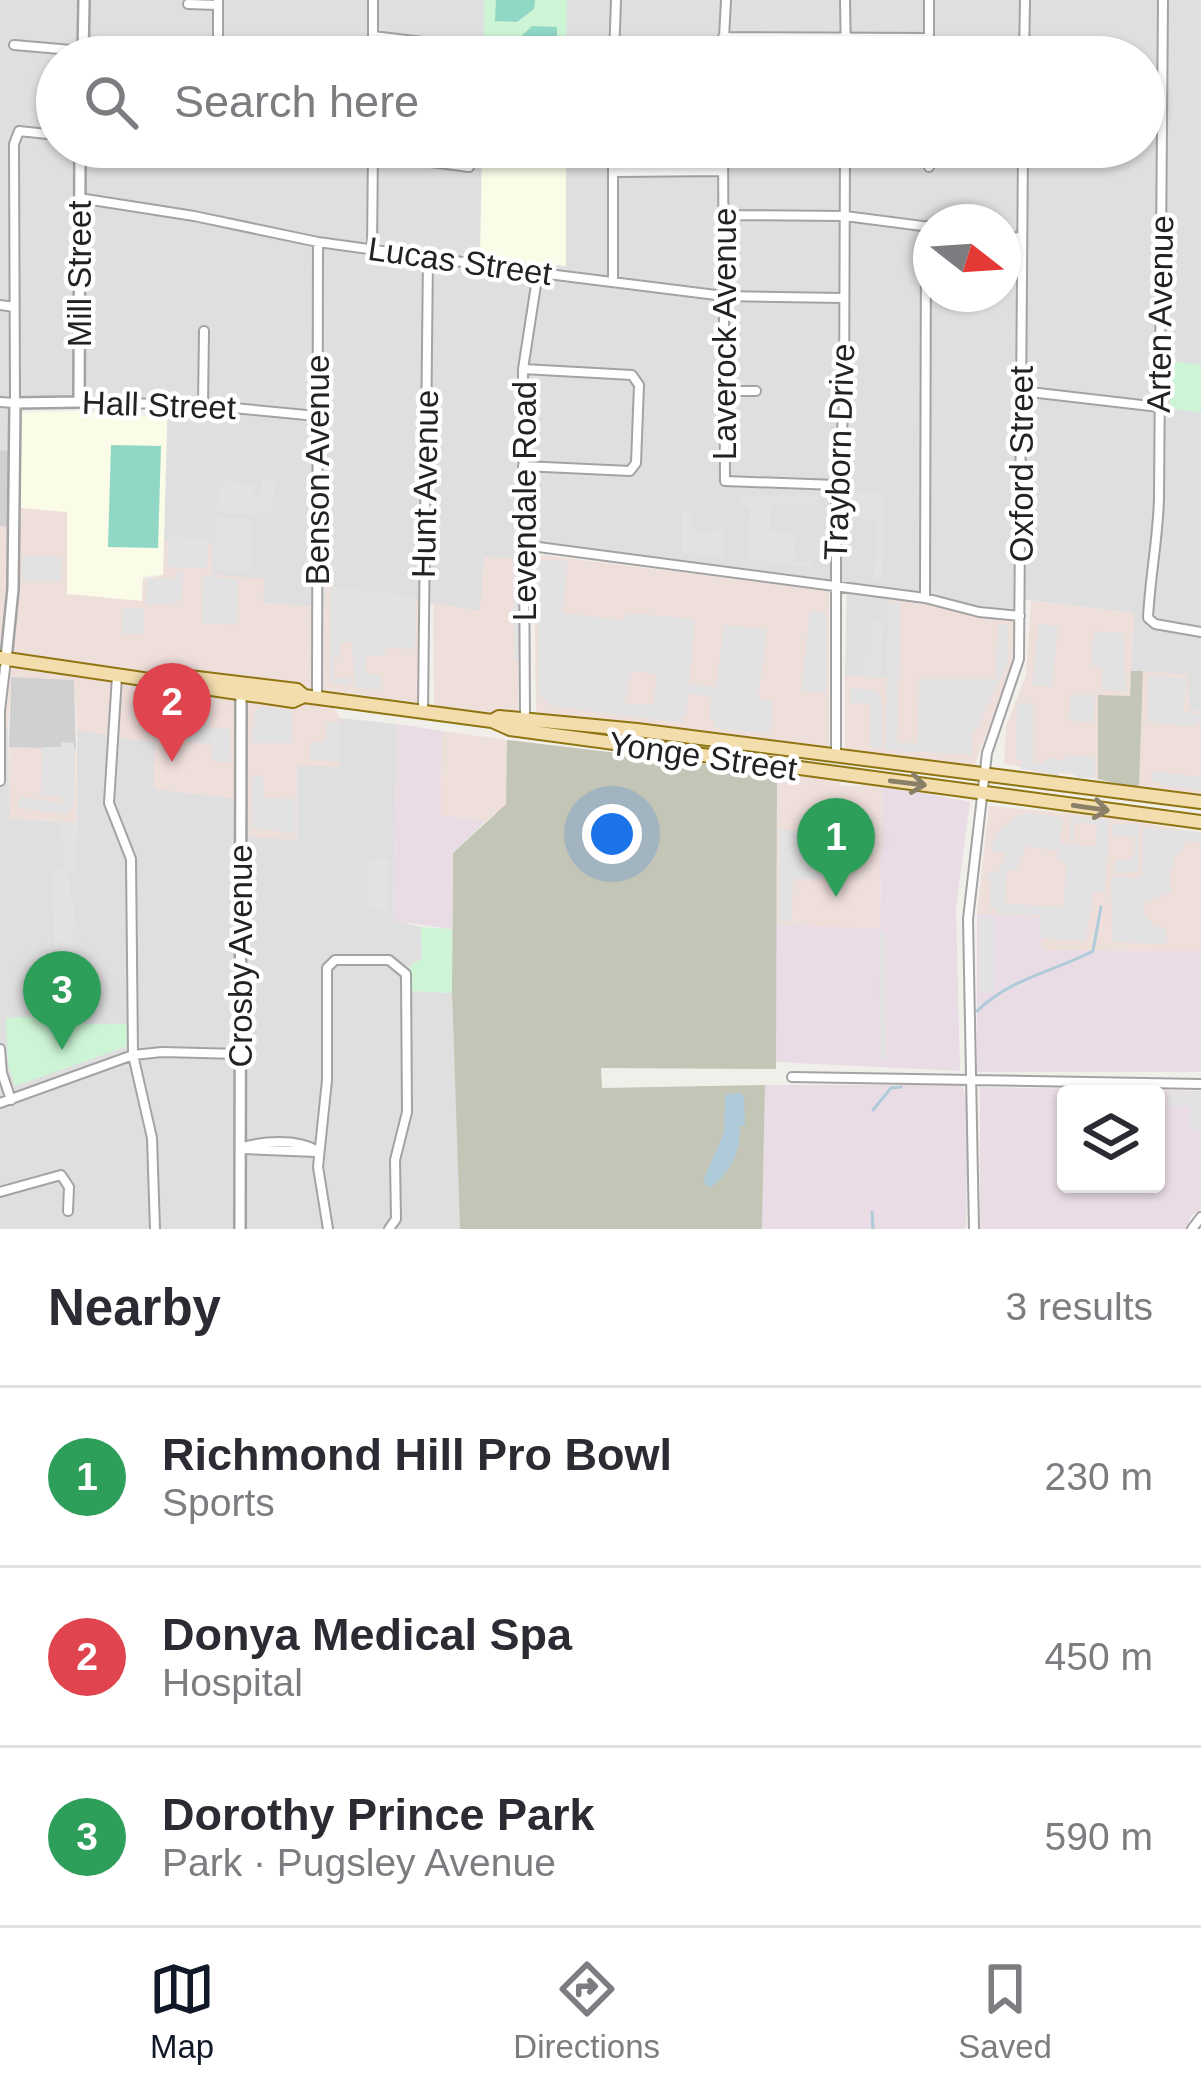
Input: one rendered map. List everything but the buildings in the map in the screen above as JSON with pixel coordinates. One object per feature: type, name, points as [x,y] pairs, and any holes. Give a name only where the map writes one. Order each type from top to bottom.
[{"type":"main road","name":"Yonge Street","points":[[3,658],[173,681],[180,687],[242,689],[296,702],[310,697],[423,711],[492,722],[497,727],[525,725],[836,757],[1201,802]]},
{"type":"main road","name":"Yonge Street","points":[[525,725],[1201,822]]},
{"type":"street","points":[[83,36],[84,0]]},
{"type":"street","points":[[374,0],[374,36]]},
{"type":"street","points":[[615,36],[616,0]]},
{"type":"street","points":[[723,36],[726,0]]},
{"type":"street","points":[[845,0],[846,36]]},
{"type":"street","points":[[928,36],[929,0]]},
{"type":"street","points":[[1024,0],[1024,36]]},
{"type":"street","name":"Arten Avenue","points":[[1163,0],[1163,36]]},
{"type":"street","points":[[188,4],[218,3],[218,36]]},
{"type":"street","points":[[14,45],[36,48]]},
{"type":"street","points":[[0,776],[3,658],[13,589],[14,144],[20,131],[36,133]]},
{"type":"street","name":"Mill Street","points":[[79,402],[80,168]]},
{"type":"street","points":[[373,168],[373,250]]},
{"type":"street","points":[[613,168],[613,281]]},
{"type":"street","name":"Trayborn Drive","points":[[836,757],[835,586],[844,404],[845,168]]},
{"type":"street","name":"Oxford Street","points":[[974,1229],[968,919],[983,776],[990,741],[1016,672],[1023,168]]},
{"type":"street","name":"Arten Avenue","points":[[1161,168],[1158,534],[1148,574],[1148,618],[1155,624],[1201,632]]},
{"type":"street","points":[[613,172],[723,171]]},
{"type":"street","name":"Laverock Avenue","points":[[723,171],[725,481],[837,485]]},
{"type":"street","name":"Lucas Street","points":[[80,198],[318,242],[538,272],[724,296],[843,298]]},
{"type":"street","points":[[725,214],[845,216],[913,224]]},
{"type":"street","name":"Benson Avenue","points":[[310,697],[318,242]]},
{"type":"street","name":"Hunt Avenue","points":[[423,711],[428,257]]},
{"type":"street","name":"Levendale Road","points":[[525,725],[523,369],[538,272]]},
{"type":"street","points":[[0,305],[14,307]]},
{"type":"street","points":[[925,598],[927,312]]},
{"type":"street","points":[[203,405],[204,331]]},
{"type":"street","points":[[523,369],[632,375],[639,385],[636,463],[630,471],[523,466]]},
{"type":"street","points":[[724,391],[756,391]]},
{"type":"street","points":[[1022,391],[1159,407]]},
{"type":"street","name":"Hall Street","points":[[0,402],[203,405],[317,416]]},
{"type":"street","points":[[523,545],[925,598],[979,612],[1020,616]]},
{"type":"street","points":[[117,675],[109,802],[130,859],[133,1055],[154,1156],[154,1229]]},
{"type":"street","name":"Crosby Avenue","points":[[240,1229],[242,689]]},
{"type":"street","points":[[328,1229],[318,1151],[327,1080],[327,968],[335,960],[389,960],[406,974],[407,1112],[395,1160],[396,1219],[389,1229]]},
{"type":"street","points":[[0,1049],[11,1100]]},
{"type":"street","points":[[0,1103],[133,1055],[240,1054]]},
{"type":"street","points":[[792,1077],[1201,1084]]},
{"type":"street","points":[[239,1148],[256,1143],[318,1151]]},
{"type":"street","points":[[0,1192],[61,1175],[69,1187],[68,1211]]},
{"type":"street","points":[[1192,1229],[1201,1217]]},
{"type":"shaded area","points":[[0,0],[1201,0],[1201,712],[1188,710],[1188,675],[1131,671],[1134,613],[1018,599],[1016,611],[985,609],[889,590],[887,678],[845,676],[847,583],[537,544],[519,543],[519,558],[480,611],[327,586],[325,608],[263,603],[211,575],[213,543],[164,541],[168,404],[73,395],[8,402],[10,451],[0,450]]},
{"type":"shaded area","points":[[482,168],[566,168],[566,266],[480,257]]},
{"type":"shaded area","points":[[76,411],[167,418],[163,575],[143,576],[142,601],[67,594],[67,512],[21,508],[21,413]]},
{"type":"shaded area","points":[[0,450],[10,451],[9,527],[0,526]]},
{"type":"shaded area","points":[[262,478],[275,479],[272,511],[262,511],[261,504],[259,515],[216,512],[224,481],[254,484],[253,494],[261,495]]},
{"type":"shaded area","points":[[850,494],[884,494],[882,579],[874,578],[876,519],[850,518]]},
{"type":"shaded area","points":[[818,495],[818,504],[770,505],[770,531],[793,531],[795,562],[811,563],[811,568],[748,559],[750,507],[742,506],[743,496]]},
{"type":"shaded area","points":[[21,508],[67,512],[67,595],[163,575],[164,541],[213,543],[212,574],[264,579],[263,603],[325,608],[326,586],[420,601],[422,703],[323,690],[340,718],[340,767],[297,765],[297,840],[249,837],[248,800],[154,789],[155,743],[77,730],[74,680],[11,677],[8,730],[0,730],[0,526],[21,526]]},
{"type":"shaded area","points":[[693,510],[693,532],[723,530],[723,557],[682,552],[682,512]]},
{"type":"shaded area","points":[[217,517],[251,520],[252,573],[216,571],[216,564],[211,563]]},
{"type":"shaded area","points":[[169,537],[208,538],[207,568],[168,567]]},
{"type":"shaded area","points":[[534,554],[829,591],[829,750],[536,714]]},
{"type":"shaded area","points":[[22,556],[62,557],[61,581],[22,581]]},
{"type":"shaded area","points":[[513,556],[519,556],[520,661],[514,661]]},
{"type":"shaded area","points":[[484,557],[519,558],[518,716],[434,708],[433,603],[480,611]]},
{"type":"shaded area","points":[[538,560],[568,561],[562,613],[624,620],[626,613],[695,619],[689,684],[716,687],[724,625],[767,629],[758,699],[773,701],[770,734],[714,728],[711,696],[688,694],[682,723],[550,706],[538,693]],"holes":[[[632,671],[657,674],[653,705],[624,704]]]},
{"type":"shaded area","points":[[176,572],[183,572],[182,601],[146,604],[147,578],[175,579]]},
{"type":"shaded area","points":[[203,575],[238,580],[237,625],[202,623]]},
{"type":"shaded area","points":[[330,588],[416,596],[415,649],[386,648],[384,656],[367,656],[365,673],[381,676],[381,690],[355,688],[352,642],[340,643],[340,657],[334,658],[334,678],[350,678],[350,686],[330,683]]},
{"type":"shaded area","points":[[889,597],[974,617],[1014,621],[1015,657],[974,767],[845,751],[845,676],[887,678]]},
{"type":"shaded area","points":[[1031,601],[1134,613],[1130,696],[1098,696],[1098,779],[1004,764],[1006,726],[1026,675]]},
{"type":"shaded area","points":[[889,603],[901,603],[897,743],[918,743],[919,679],[996,679],[998,624],[1008,624],[1008,664],[973,730],[971,755],[885,750]]},
{"type":"shaded area","points":[[123,608],[144,609],[143,634],[122,634]]},
{"type":"shaded area","points":[[810,611],[826,613],[826,693],[801,691]]},
{"type":"shaded area","points":[[873,622],[883,622],[880,678],[864,677],[865,655],[872,654]]},
{"type":"shaded area","points":[[1039,624],[1058,626],[1052,687],[1032,685]]},
{"type":"shaded area","points":[[1094,631],[1123,633],[1126,692],[1102,689],[1103,667],[1091,665]]},
{"type":"shaded area","points":[[1131,671],[1143,671],[1139,789],[1098,779],[1098,695],[1130,696]]},
{"type":"shaded area","points":[[1143,671],[1188,675],[1189,710],[1201,712],[1201,796],[1139,789]]},
{"type":"shaded area","points":[[1149,675],[1187,678],[1184,712],[1201,714],[1201,724],[1148,722]]},
{"type":"shaded area","points":[[11,677],[74,680],[76,749],[9,747]]},
{"type":"shaded area","points":[[850,688],[874,690],[881,696],[882,748],[870,747],[870,703],[850,703]]},
{"type":"shaded area","points":[[158,693],[209,699],[210,728],[230,728],[231,762],[213,761],[212,745],[158,737]]},
{"type":"shaded area","points":[[1070,695],[1095,695],[1094,722],[1069,721]]},
{"type":"shaded area","points":[[1033,703],[1033,762],[1095,757],[1095,778],[1021,769],[1022,760],[1016,760],[1017,704]]},
{"type":"shaded area","points":[[260,706],[292,710],[292,743],[252,743],[254,714]]},
{"type":"shaded area","points":[[340,718],[397,724],[393,920],[421,927],[422,958],[409,967],[411,991],[452,993],[460,1229],[0,1229],[0,730],[8,730],[10,818],[77,823],[77,730],[155,742],[155,789],[248,800],[296,840],[297,764],[340,767]]},
{"type":"shaded area","points":[[340,722],[340,762],[310,759],[310,742],[326,742],[326,723]]},
{"type":"shaded area","points":[[397,724],[442,731],[441,815],[485,822],[453,853],[452,929],[393,921]]},
{"type":"shaded area","points":[[442,731],[507,740],[506,804],[485,822],[441,815]]},
{"type":"shaded area","points":[[507,740],[777,772],[776,1069],[601,1068],[602,1088],[765,1085],[762,1229],[460,1229],[452,993],[453,853],[506,804]]},
{"type":"shaded area","points":[[61,742],[74,743],[74,806],[68,814],[17,808],[20,797],[61,803],[62,797],[41,796],[42,747],[61,747]]},
{"type":"shaded area","points":[[9,747],[76,749],[77,823],[10,818]]},
{"type":"shaded area","points":[[1152,771],[1201,777],[1201,790],[1162,786],[1162,782],[1151,781]]},
{"type":"shaded area","points":[[777,772],[838,781],[841,786],[882,785],[880,930],[776,924]]},
{"type":"shaded area","points":[[253,775],[263,776],[264,798],[295,799],[295,833],[252,828]]},
{"type":"shaded area","points":[[882,785],[970,802],[956,907],[960,1071],[776,1062],[776,924],[880,929]]},
{"type":"shaded area","points":[[989,806],[1112,817],[1201,833],[1201,951],[1041,950],[1039,917],[977,914]]},
{"type":"shaded area","points":[[1017,815],[1063,818],[1060,843],[1096,847],[1097,824],[1075,823],[1069,842],[1071,816],[1109,820],[1105,892],[1094,892],[1085,941],[1041,938],[1040,915],[997,914],[996,908],[990,909],[989,872],[999,871],[1006,853],[991,851],[996,833]],"holes":[[[1027,846],[1058,851],[1058,861],[1066,866],[1064,907],[1005,904],[1007,871],[1016,870]]]},
{"type":"shaded area","points":[[59,821],[78,822],[76,873],[65,874],[70,877],[70,899],[74,900],[73,951],[55,951],[52,870],[64,869]]},
{"type":"shaded area","points":[[1112,824],[1139,824],[1139,872],[1115,873],[1115,860],[1131,859],[1135,853],[1135,838],[1113,835]]},
{"type":"shaded area","points":[[1143,828],[1201,832],[1201,842],[1186,842],[1174,855],[1171,892],[1145,903],[1143,913],[1166,929],[1167,944],[1112,942],[1111,877],[1142,878]]},
{"type":"shaded area","points":[[778,829],[847,835],[847,879],[793,879],[792,921],[778,922]]},
{"type":"shaded area","points":[[369,858],[389,859],[387,910],[367,909]]},
{"type":"shaded area","points":[[977,914],[1040,917],[1042,950],[1201,951],[1201,1072],[977,1072]]},
{"type":"shaded area","points":[[979,917],[994,917],[994,992],[979,992]]},
{"type":"shaded area","points":[[879,932],[884,932],[886,1061],[881,1061]]},
{"type":"shaded area","points":[[765,1085],[962,1085],[968,1105],[966,1229],[762,1229]]},
{"type":"shaded area","points":[[980,1087],[1057,1088],[1057,1193],[1165,1193],[1165,1090],[1201,1091],[1201,1210],[1192,1215],[1186,1229],[980,1229]]},
{"type":"shaded area","points":[[1168,1092],[1201,1092],[1201,1133],[1189,1128],[1190,1106],[1168,1106]]},
{"type":"green space","points":[[484,0],[567,0],[566,36],[483,36]]},
{"type":"green space","points":[[496,0],[535,0],[534,9],[517,22],[495,21]]},
{"type":"green space","points":[[532,26],[557,27],[557,36],[521,36]]},
{"type":"green space","points":[[1169,361],[1201,365],[1201,412],[1170,409]]},
{"type":"green space","points":[[111,445],[161,446],[158,548],[108,547]]},
{"type":"green space","points":[[421,927],[452,929],[452,993],[410,991],[409,967],[422,958]]},
{"type":"green space","points":[[73,1014],[74,1024],[128,1024],[128,1046],[15,1086],[8,1065],[6,1018]]},
{"type":"water","points":[[741,1093],[745,1125],[740,1126],[736,1153],[729,1169],[710,1188],[703,1181],[724,1132],[725,1095]]},
{"type":"waterway","points":[[977,1011],[1018,983],[1093,951],[1101,907]]},
{"type":"waterway","points":[[873,1110],[891,1088],[901,1087]]},
{"type":"waterway","points":[[872,1212],[873,1229]]},
{"type":"place","name":"Donya Medical Spa","points":[[172,762]]},
{"type":"place","name":"Richmond Hill Pro Bowl","points":[[836,897]]},
{"type":"place","name":"Dorothy Prince Park","points":[[62,1050]]}]
